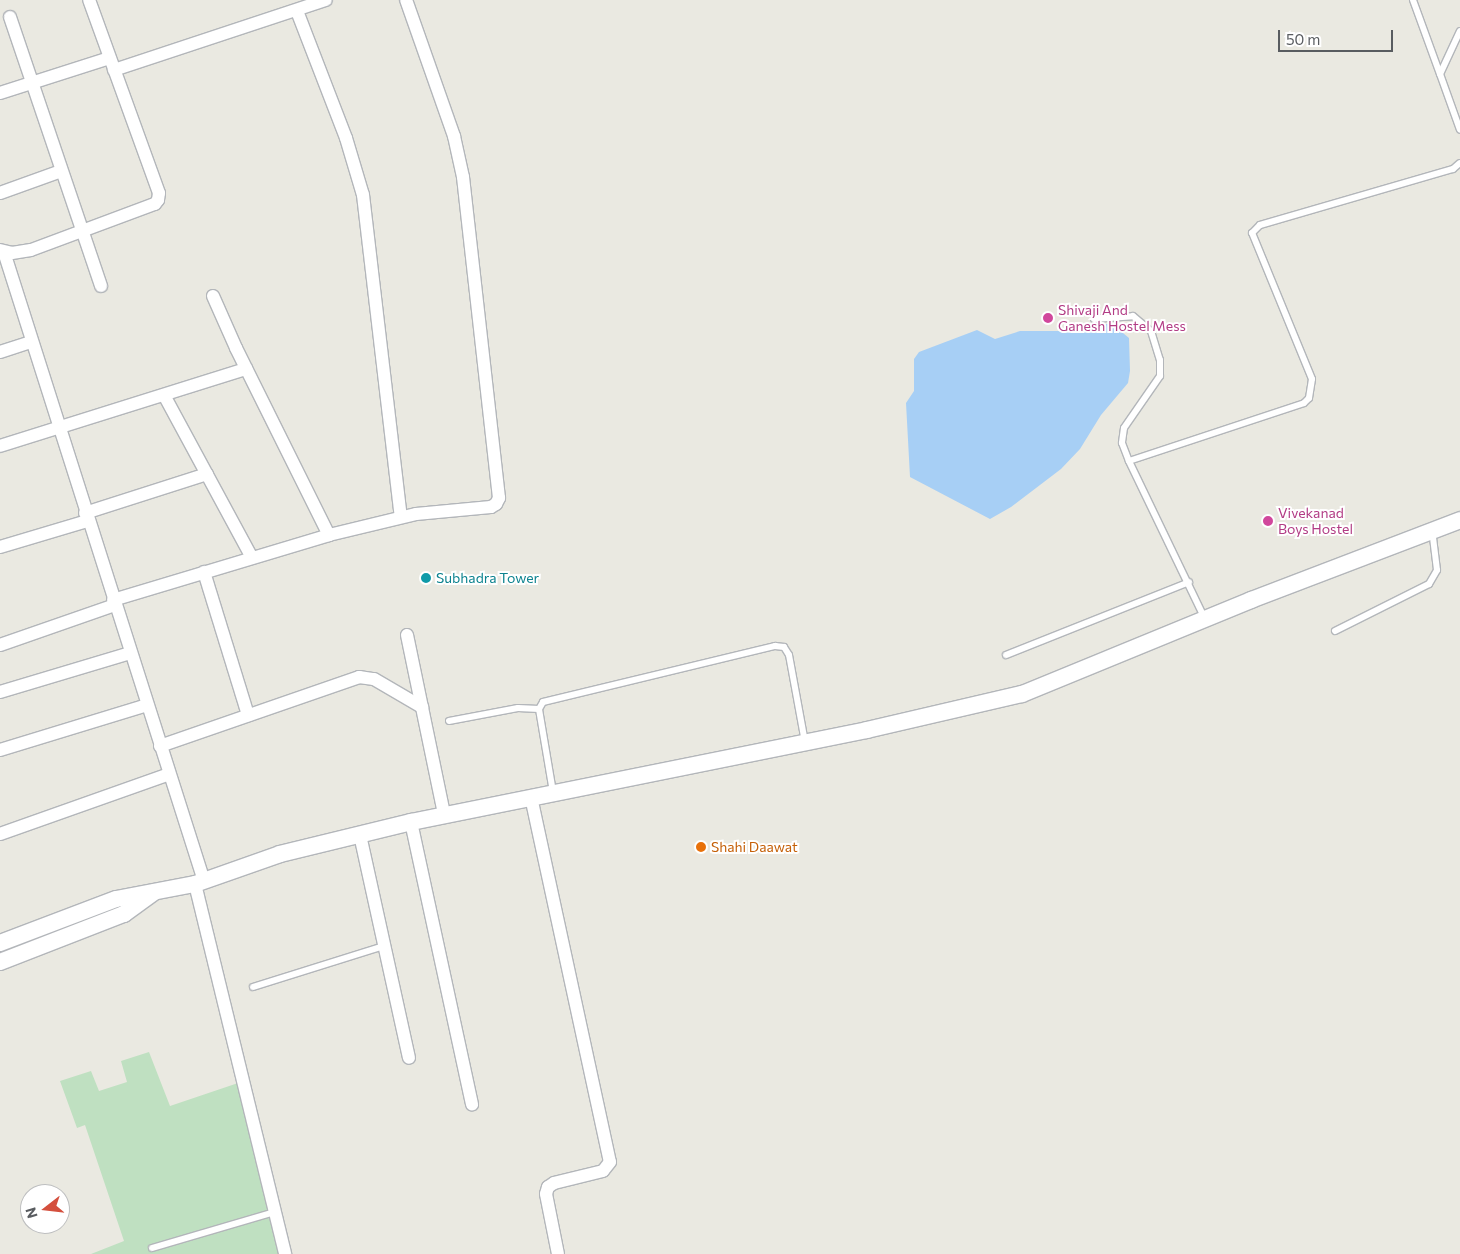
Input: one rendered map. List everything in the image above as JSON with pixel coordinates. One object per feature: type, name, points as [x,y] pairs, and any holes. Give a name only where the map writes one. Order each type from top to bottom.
[{"type":"street","points":[[89,0],[159,193],[158,200],[155,204],[31,250],[2,251],[169,774],[199,882],[285,1254]]},
{"type":"street","points":[[114,70],[326,0]]},
{"type":"street","points":[[0,645],[114,602],[329,534],[401,517],[491,507],[499,498],[463,177],[454,136],[406,0]]},
{"type":"street","points":[[297,11],[346,138],[363,195],[401,517]]},
{"type":"street","points":[[10,16],[101,286]]},
{"type":"street","points":[[0,93],[110,58]]},
{"type":"street","points":[[0,193],[61,171]]},
{"type":"street","points":[[213,296],[246,368],[329,534]]},
{"type":"street","points":[[0,352],[30,342]]},
{"type":"street","points":[[0,446],[246,368]]},
{"type":"street","points":[[164,395],[252,558]]},
{"type":"street","points":[[0,547],[207,474]]},
{"type":"street","points":[[0,943],[116,899],[199,882],[280,854],[444,814],[805,742],[1022,694],[1205,618],[1460,520]]},
{"type":"street","points":[[204,572],[248,715]]},
{"type":"street","points":[[407,635],[444,814]]},
{"type":"street","points":[[0,692],[130,653]]},
{"type":"street","points":[[160,746],[359,677],[374,679],[422,707]]},
{"type":"street","points":[[0,750],[147,705]]},
{"type":"street","points":[[0,834],[169,774]]},
{"type":"street","points":[[531,797],[610,1162],[603,1171],[554,1183],[548,1187],[546,1194],[558,1254]]},
{"type":"street","points":[[412,822],[472,1104]]},
{"type":"street","points":[[360,835],[409,1058]]},
{"type":"street","points":[[0,962],[124,914],[154,892]]},
{"type":"lane","points":[[1413,0],[1460,130]]},
{"type":"lane","points":[[1440,74],[1460,31]]},
{"type":"lane","points":[[1129,461],[1304,403],[1310,398],[1312,379],[1252,240],[1255,229],[1454,169],[1460,163]]},
{"type":"lane","points":[[1094,319],[1133,316],[1151,331],[1160,360],[1160,376],[1124,428],[1122,443],[1205,618]]},
{"type":"lane","points":[[1335,631],[1429,584],[1437,570],[1432,531]]},
{"type":"lane","points":[[1006,655],[1189,582]]},
{"type":"lane","points":[[553,792],[540,709],[543,702],[775,646],[784,647],[789,655],[805,742]]},
{"type":"lane","points":[[449,721],[518,708],[540,709]]},
{"type":"lane","points":[[253,987],[384,946]]},
{"type":"lane","points":[[152,1248],[274,1212]]},
{"type":"green space","points":[[149,1052],[170,1106],[244,1081],[287,1254],[91,1254],[124,1241],[85,1125],[77,1128],[60,1081],[91,1071],[99,1091],[127,1082],[121,1061]]},
{"type":"water","points":[[1092,324],[1112,324],[1129,338],[1130,371],[1128,383],[1101,415],[1080,449],[1061,469],[1011,507],[990,519],[910,477],[906,403],[914,391],[914,359],[919,352],[977,330],[995,339],[1020,331],[1059,331]]},
{"type":"place","name":"Shivaji And Ganesh Hostel Mess","points":[[1048,318]]},
{"type":"place","name":"Vivekanad Boys Hostel","points":[[1268,521]]},
{"type":"place","name":"Subhadra Tower","points":[[426,578]]},
{"type":"place","name":"Shahi Daawat","points":[[701,847]]}]
